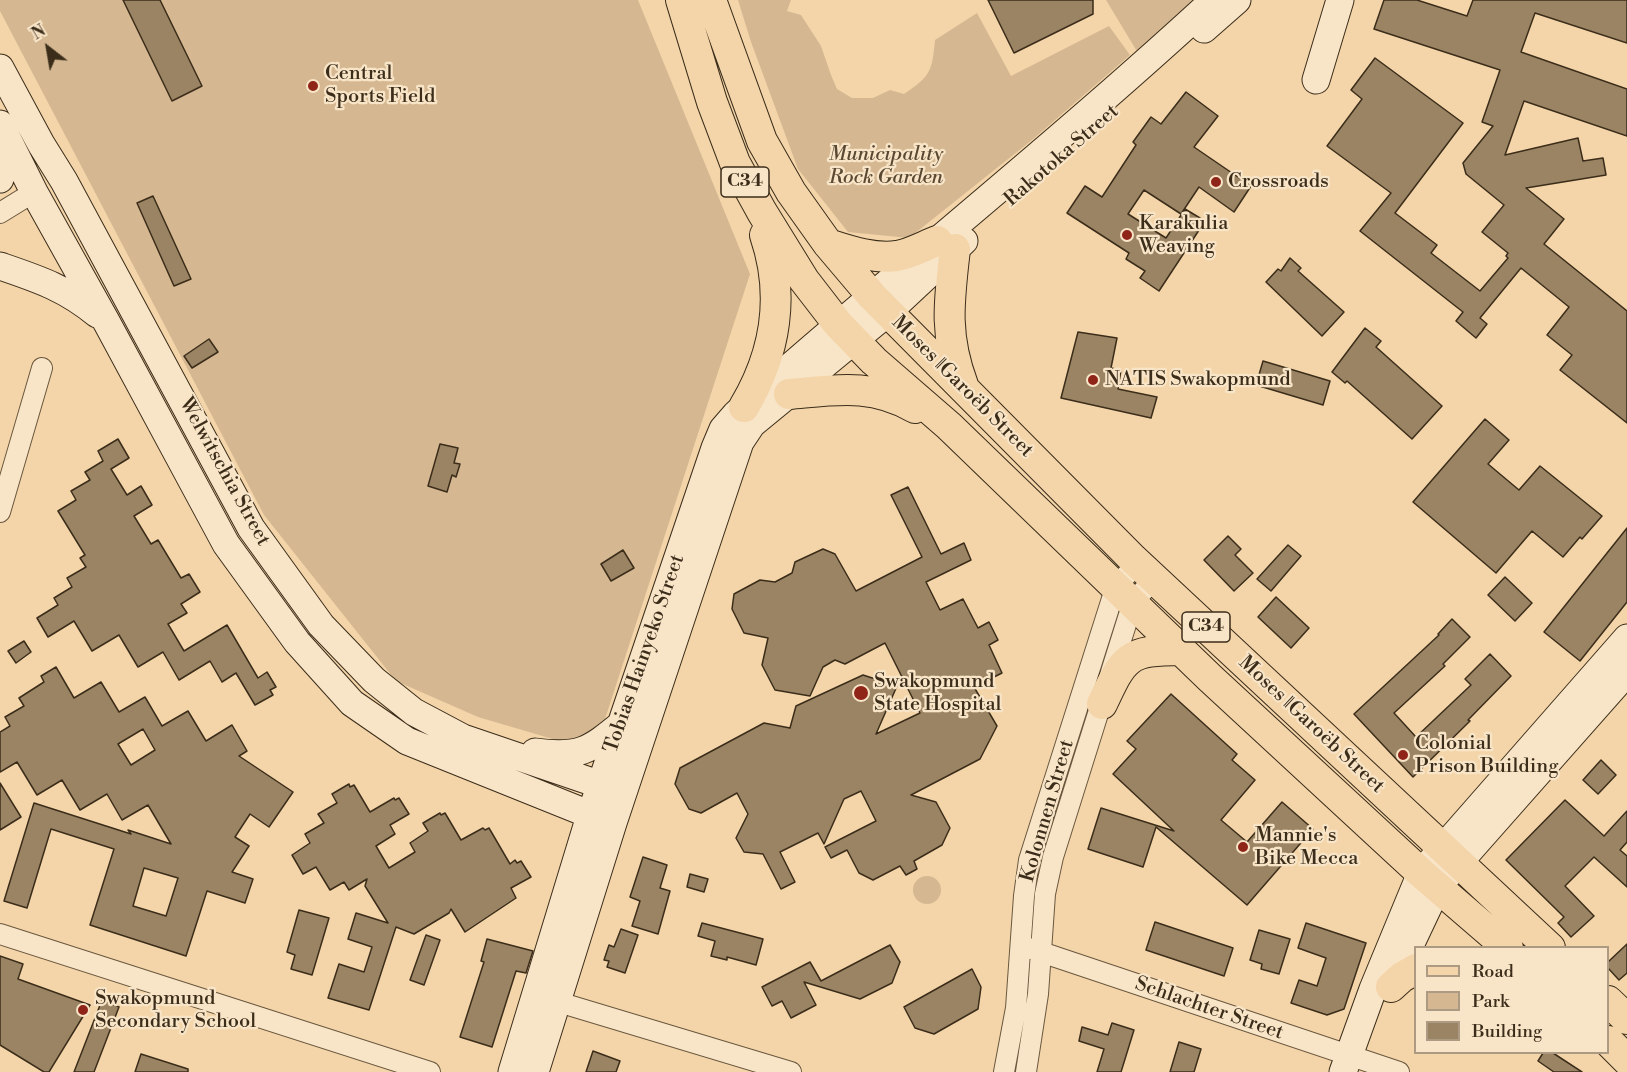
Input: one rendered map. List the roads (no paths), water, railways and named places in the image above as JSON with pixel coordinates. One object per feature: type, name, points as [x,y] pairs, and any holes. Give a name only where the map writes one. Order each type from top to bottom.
[{"type":"main road","name":"C34","points":[[681,0],[712,102],[735,163],[804,280],[846,332]]},
{"type":"main road","name":"C34","points":[[711,0],[762,141],[791,192],[828,244],[880,304]]},
{"type":"main road","points":[[744,407],[765,366],[774,330],[776,294],[773,262],[752,195]]},
{"type":"main road","points":[[828,244],[878,257],[899,256],[946,245],[950,339],[955,364],[963,386]]},
{"type":"main road","name":"Moses ǁGaroëb Street","points":[[880,304],[1146,571],[1548,946]]},
{"type":"main road","name":"Moses ǁGaroëb Street","points":[[846,332],[874,361],[949,426],[1182,650],[1506,946]]},
{"type":"main road","points":[[789,394],[865,390],[884,393],[949,426]]},
{"type":"main road","points":[[1102,704],[1118,670],[1128,660],[1151,650],[1182,650]]},
{"type":"main road","points":[[1391,987],[1414,970]]},
{"type":"main road","points":[[1609,1002],[1627,1019]]},
{"type":"main road","points":[[1609,1042],[1627,1060]]},
{"type":"street","name":"Rakotoka Street","points":[[880,304],[1214,0]]},
{"type":"street","name":"Rakotoka Street","points":[[946,245],[1237,0]]},
{"type":"street","points":[[1316,80],[1340,0]]},
{"type":"street","name":"Welwitschia Street","points":[[0,68],[64,181],[251,528],[321,625],[374,680],[414,712],[463,738],[612,789]]},
{"type":"street","name":"Welwitschia Street","points":[[0,124],[34,192],[226,544],[297,642],[352,703],[407,741],[601,819]]},
{"type":"street","points":[[0,141],[2,148],[0,179]]},
{"type":"street","points":[[34,192],[41,144]]},
{"type":"street","points":[[0,213],[34,192]]},
{"type":"street","points":[[34,192],[60,201],[83,217]]},
{"type":"street","points":[[0,266],[49,283],[78,298],[107,323]]},
{"type":"street","name":"Tobias Hainyeko Street","points":[[612,789],[623,723],[723,429],[744,407],[880,304]]},
{"type":"street","name":"Tobias Hainyeko Street","points":[[535,1072],[547,999],[601,819],[740,442],[752,424],[789,394],[846,332]]},
{"type":"street","points":[[0,512],[42,368]]},
{"type":"street","name":"Kolonnen Street","points":[[1004,1072],[1016,1008],[1029,860],[1124,594],[1146,571]]},
{"type":"street","name":"Kolonnen Street","points":[[1026,1072],[1038,994],[1044,894],[1053,857],[1102,704],[1124,594]]},
{"type":"street","points":[[1355,1065],[1373,989],[1430,879],[1627,638]]},
{"type":"street","points":[[1450,855],[1627,672]]},
{"type":"street","points":[[513,754],[529,751],[557,754],[578,753],[596,744],[623,723]]},
{"type":"street","points":[[1355,1065],[1391,987],[1430,879]]},
{"type":"street","points":[[0,934],[430,1072]]},
{"type":"street","name":"Schlachter Street","points":[[1020,945],[1355,1065],[1399,1072]]},
{"type":"street","points":[[547,999],[791,1072]]},
{"type":"street","name":"Tobias Hainyeko Street","points":[[512,1072],[547,999]]},
{"type":"place","name":"Central Sports Field","points":[[313,86]]},
{"type":"place","name":"Crossroads","points":[[1216,182]]},
{"type":"place","name":"Karakulia Weaving","points":[[1127,235]]},
{"type":"place","name":"NATIS Swakopmund","points":[[1093,380]]},
{"type":"place","name":"Swakopmund State Hospital","points":[[861,693]]},
{"type":"place","name":"Colonial Prison Building","points":[[1403,755]]},
{"type":"place","name":"Mannie's Bike Mecca","points":[[1243,847]]},
{"type":"place","name":"Swakopmund Secondary School","points":[[83,1010]]},
{"type":"park label","name":"Municipality Rock Garden","points":[[886,166]]}]
